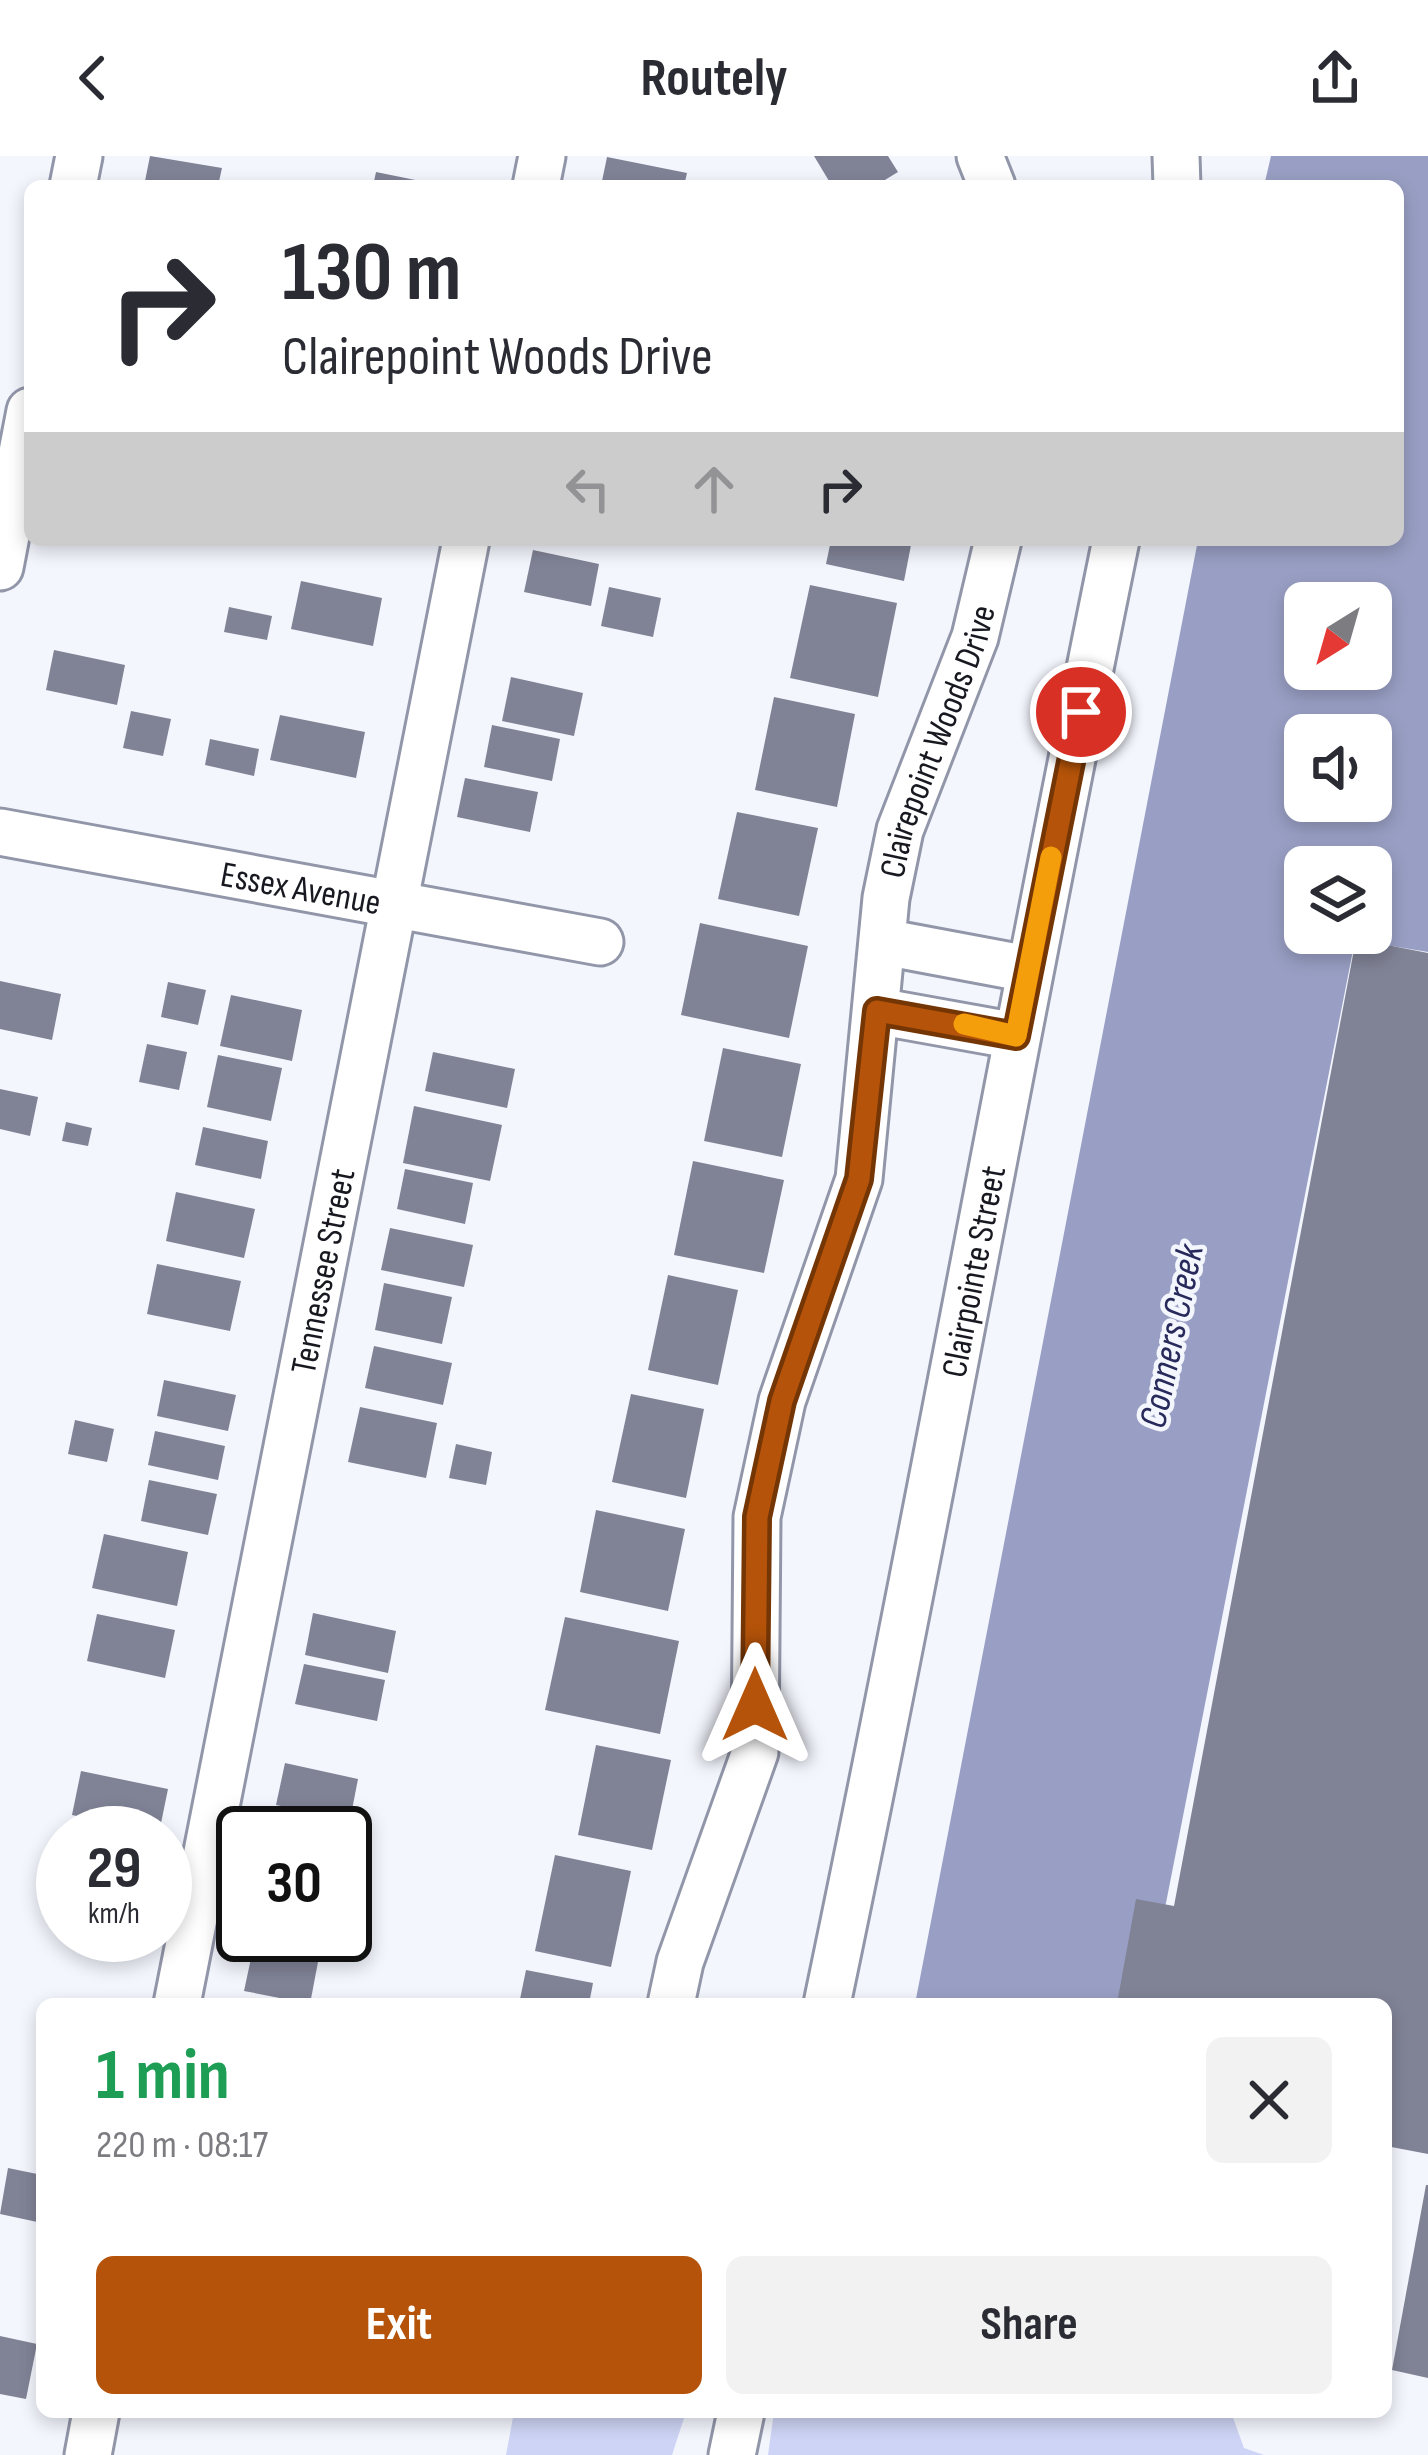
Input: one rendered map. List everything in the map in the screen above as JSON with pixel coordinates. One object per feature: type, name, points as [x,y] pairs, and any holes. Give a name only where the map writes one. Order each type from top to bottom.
[{"type":"street","points":[[0,567],[24,442]]},
{"type":"street","name":"Tennessee Street","points":[[178,1998],[465,546]]},
{"type":"street","name":"Clairepoint Woods Drive","points":[[672,1998],[680,1962],[755,1752],[757,1517],[782,1401],[859,1179],[886,898],[900,830],[975,637],[997,546]]},
{"type":"street","name":"Clairpointe Street","points":[[828,1998],[1115,546]]},
{"type":"street","name":"Essex Avenue","points":[[0,832],[600,942]]},
{"type":"street","points":[[884,942],[1028,969]]},
{"type":"street","points":[[877,1011],[1016,1036]]},
{"type":"street","points":[[88,2455],[95,2418]]},
{"type":"street","points":[[733,2455],[741,2418]]},
{"type":"shaded area","points":[[513,2418],[684,2418],[672,2455],[506,2455]]},
{"type":"shaded area","points":[[773,2418],[1233,2418],[1244,2448],[1264,2455],[768,2455]]},
{"type":"water","name":"Conners Creek","points":[[1271,156],[1428,156],[1428,952],[1392,946],[1392,846],[1284,846],[1284,954],[1352,954],[1165,1908],[1138,1998],[916,1998],[1197,546],[1404,546],[1404,180],[1265,180]]},
{"type":"building","points":[[150,156],[222,168],[219,180],[145,180]]},
{"type":"building","points":[[814,156],[888,156],[898,172],[885,180],[828,180]]},
{"type":"building","points":[[607,157],[687,173],[685,180],[602,180]]},
{"type":"building","points":[[376,172],[415,180],[374,180]]},
{"type":"building","points":[[830,546],[911,546],[904,581],[826,564]]},
{"type":"building","points":[[533,550],[599,564],[591,606],[524,592]]},
{"type":"building","points":[[301,581],[382,598],[373,646],[291,629]]},
{"type":"building","points":[[810,585],[897,603],[878,697],[790,678]]},
{"type":"building","points":[[609,587],[661,598],[653,637],[601,626]]},
{"type":"building","points":[[229,607],[272,616],[267,640],[224,632]]},
{"type":"building","points":[[54,650],[125,665],[117,705],[46,690]]},
{"type":"building","points":[[511,677],[583,693],[574,736],[502,721]]},
{"type":"building","points":[[774,697],[855,714],[837,807],[755,790]]},
{"type":"building","points":[[131,711],[171,719],[163,756],[123,748]]},
{"type":"building","points":[[280,715],[365,732],[356,778],[270,760]]},
{"type":"building","points":[[492,725],[560,739],[552,781],[484,767]]},
{"type":"building","points":[[210,739],[259,749],[254,776],[205,765]]},
{"type":"building","points":[[465,778],[538,792],[530,832],[457,817]]},
{"type":"building","points":[[737,812],[818,828],[799,916],[718,899]]},
{"type":"building","points":[[700,923],[808,946],[789,1038],[681,1015]]},
{"type":"building","points":[[1392,946],[1428,953],[1428,2154],[1392,2147],[1392,1998],[1118,1998],[1136,1899],[1174,1906],[1353,954],[1392,954]]},
{"type":"building","points":[[0,981],[61,994],[52,1040],[0,1029]]},
{"type":"building","points":[[168,982],[206,990],[198,1025],[161,1017]]},
{"type":"building","points":[[231,995],[302,1010],[292,1061],[220,1046]]},
{"type":"building","points":[[147,1044],[187,1052],[179,1090],[139,1082]]},
{"type":"building","points":[[723,1048],[801,1064],[782,1157],[704,1141]]},
{"type":"building","points":[[433,1052],[515,1069],[507,1108],[425,1091]]},
{"type":"building","points":[[218,1055],[282,1068],[271,1121],[207,1107]]},
{"type":"building","points":[[0,1089],[38,1097],[30,1136],[0,1129]]},
{"type":"building","points":[[414,1106],[502,1125],[490,1181],[403,1163]]},
{"type":"building","points":[[66,1122],[92,1128],[88,1146],[62,1141]]},
{"type":"building","points":[[203,1127],[268,1141],[261,1179],[195,1165]]},
{"type":"building","points":[[693,1161],[784,1180],[764,1273],[674,1255]]},
{"type":"building","points":[[405,1169],[473,1183],[465,1224],[397,1209]]},
{"type":"building","points":[[176,1192],[255,1209],[244,1258],[166,1241]]},
{"type":"building","points":[[390,1228],[473,1245],[464,1287],[381,1270]]},
{"type":"building","points":[[157,1264],[241,1281],[230,1331],[147,1314]]},
{"type":"building","points":[[668,1275],[738,1290],[718,1385],[648,1370]]},
{"type":"building","points":[[384,1283],[452,1297],[442,1344],[375,1330]]},
{"type":"building","points":[[374,1346],[452,1363],[443,1405],[365,1388]]},
{"type":"building","points":[[164,1380],[236,1395],[228,1431],[157,1416]]},
{"type":"building","points":[[631,1394],[704,1409],[686,1498],[612,1482]]},
{"type":"building","points":[[360,1407],[437,1423],[426,1478],[348,1462]]},
{"type":"building","points":[[75,1420],[114,1429],[107,1462],[68,1454]]},
{"type":"building","points":[[155,1431],[225,1446],[218,1480],[148,1465]]},
{"type":"building","points":[[456,1444],[492,1452],[486,1485],[449,1478]]},
{"type":"building","points":[[149,1480],[217,1494],[208,1535],[141,1521]]},
{"type":"building","points":[[596,1510],[685,1529],[668,1611],[580,1592]]},
{"type":"building","points":[[104,1534],[188,1552],[177,1606],[92,1588]]},
{"type":"building","points":[[313,1613],[396,1631],[388,1673],[305,1655]]},
{"type":"building","points":[[97,1614],[175,1630],[165,1678],[87,1661]]},
{"type":"building","points":[[565,1617],[679,1641],[660,1734],[545,1710]]},
{"type":"building","points":[[304,1664],[385,1680],[377,1721],[295,1704]]},
{"type":"building","points":[[596,1745],[671,1760],[652,1850],[578,1835]]},
{"type":"building","points":[[285,1763],[358,1779],[353,1806],[276,1805]]},
{"type":"building","points":[[81,1771],[168,1789],[165,1806],[74,1806]]},
{"type":"building","points":[[555,1855],[631,1871],[611,1967],[535,1951]]},
{"type":"building","points":[[250,1962],[318,1962],[311,1998],[244,1991]]},
{"type":"building","points":[[526,1970],[593,1983],[590,1998],[520,1998]]},
{"type":"building","points":[[8,2168],[36,2174],[36,2222],[0,2214]]},
{"type":"building","points":[[1428,2185],[1428,2378],[1392,2370]]},
{"type":"building","points":[[0,2336],[36,2344],[26,2399],[0,2394]]},
{"type":"slow traffic","points":[[964,1024],[1016,1036],[1051,857]]},
{"type":"route","points":[[755,1705],[757,1517],[782,1401],[859,1179],[877,1011],[1016,1036],[1081,712]]}]
